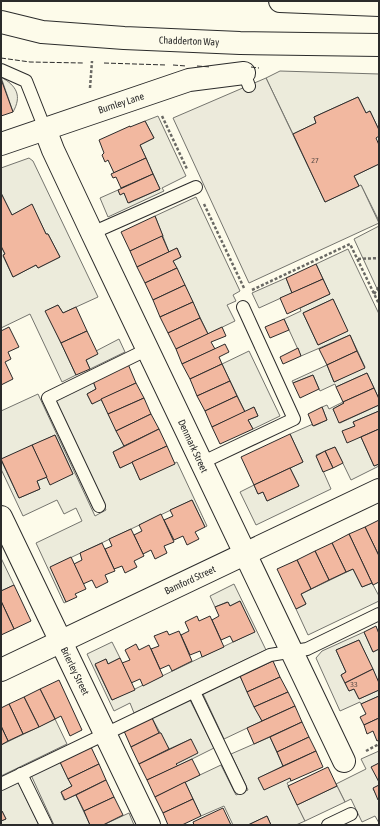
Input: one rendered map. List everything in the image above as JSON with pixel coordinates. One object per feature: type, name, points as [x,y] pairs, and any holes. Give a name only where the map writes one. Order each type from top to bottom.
[{"type":"main road","points":[[280,1],[379,5]]},
{"type":"main road","name":"Chadderton Way","points":[[1,22],[42,32],[124,38],[240,43],[379,45]]},
{"type":"main road","name":"Burnley Lane","points":[[1,144],[189,80],[247,79]]},
{"type":"main road","name":"Denmark Street","points":[[45,129],[53,150],[92,234],[344,761]]},
{"type":"main road","name":"Bamford Street","points":[[1,670],[379,490]]},
{"type":"main road","name":"Brierley Street","points":[[1,517],[8,548],[60,642],[149,825]]},
{"type":"lane","points":[[1,70],[26,80],[45,129]]},
{"type":"lane","points":[[92,234],[196,187]]},
{"type":"lane","points":[[201,463],[294,419],[243,307]]},
{"type":"lane","points":[[99,506],[48,398],[148,349]]},
{"type":"lane","points":[[1,784],[270,655],[307,649],[379,614]]},
{"type":"lane","points":[[194,692],[240,788]]},
{"type":"lane","points":[[21,774],[46,825]]},
{"type":"lane","points":[[328,825],[351,814]]},
{"type":"path","points":[[90,90],[92,63]]},
{"type":"path","points":[[246,293],[350,244],[379,304]]},
{"type":"path","points":[[358,259],[379,258]]},
{"type":"path","points":[[374,294],[379,287]]},
{"type":"shaded area","points":[[280,71],[379,74],[379,130],[370,111],[366,113],[358,97],[314,117],[316,123],[293,134],[266,78]]},
{"type":"shaded area","points":[[1,77],[11,84],[16,92],[17,101],[13,112]]},
{"type":"shaded area","points":[[266,78],[325,202],[361,185],[379,223],[249,283],[173,118]]},
{"type":"shaded area","points":[[158,116],[186,176],[162,188],[164,191],[108,217],[100,198],[118,190],[120,194],[124,193],[129,203],[160,189],[140,145],[154,138],[145,121]]},
{"type":"shaded area","points":[[29,158],[33,161],[98,297],[63,313],[58,305],[46,311],[76,375],[62,382],[30,314],[1,328],[1,246],[5,254],[3,256],[13,277],[36,265],[38,268],[60,257],[48,234],[46,234],[32,205],[12,215],[1,193],[1,168]]},
{"type":"shaded area","points":[[379,164],[379,221],[361,185],[359,186],[354,176]]},
{"type":"shaded area","points":[[196,197],[240,291],[233,295],[236,301],[227,305],[235,321],[208,334],[173,261],[181,257],[177,248],[169,252],[155,216]]},
{"type":"shaded area","points":[[379,226],[379,293],[354,239]]},
{"type":"shaded area","points":[[348,249],[379,314],[379,399],[367,373],[336,387],[335,384],[320,391],[313,375],[293,383],[292,381],[327,365],[334,382],[365,367],[350,335],[301,356],[284,319],[301,311],[300,308],[330,294],[316,264]],"holes":[[[333,299],[347,331],[318,345],[303,313]]]},
{"type":"shaded area","points":[[286,278],[292,293],[259,308],[252,293]]},
{"type":"shaded area","points":[[119,339],[125,352],[90,369],[86,360],[97,354],[96,351]]},
{"type":"shaded area","points":[[249,351],[280,416],[253,429],[248,420],[258,416],[254,407],[245,412],[222,364]]},
{"type":"shaded area","points":[[93,381],[96,389],[87,394],[92,404],[101,399],[124,446],[113,452],[120,468],[132,462],[140,480],[177,462],[207,526],[205,527],[192,500],[51,567],[66,602],[64,603],[36,543],[82,521],[76,508],[64,514],[57,500],[23,516],[1,469],[1,460],[1,411],[38,394],[95,516],[106,510],[54,399]],"holes":[[[55,435],[73,474],[47,477],[37,481],[40,489],[19,498],[1,460]]]},
{"type":"shaded area","points":[[343,402],[344,403],[333,409],[340,423],[379,405],[379,411],[353,422],[355,426],[342,432],[361,437],[374,466],[379,464],[379,466],[351,480],[335,447],[316,455],[331,489],[256,525],[240,492],[254,485],[258,494],[263,492],[267,501],[299,486],[290,468],[303,462],[290,434],[313,424],[314,426],[327,420],[322,407],[327,405],[329,409]]},
{"type":"shaded area","points":[[1,558],[14,585],[1,591]]},
{"type":"shaded area","points":[[353,569],[362,587],[372,583],[379,596],[379,601],[308,635],[296,609],[306,604],[301,594]]},
{"type":"shaded area","points":[[234,584],[266,650],[134,713],[130,703],[114,711],[87,654],[112,642],[120,658],[108,664],[106,659],[95,665],[112,700],[254,632],[240,601],[230,606],[227,602],[215,607],[210,596]]},
{"type":"shaded area","points":[[364,632],[373,652],[379,649],[379,683],[359,640],[336,650],[346,672],[341,675],[349,691],[354,689],[359,699],[379,690],[379,696],[361,704],[360,702],[340,711],[316,658],[322,651]]},
{"type":"shaded area","points":[[240,676],[262,721],[224,739],[203,694]]},
{"type":"shaded area","points":[[190,700],[214,748],[178,766],[176,764],[191,739],[169,749],[152,718]]},
{"type":"shaded area","points":[[55,719],[67,744],[1,776],[1,745]]},
{"type":"shaded area","points":[[270,737],[283,766],[259,778],[290,778],[291,781],[287,783],[305,821],[296,825],[271,825],[267,816],[248,825],[233,825],[224,806],[201,816],[185,782],[221,765],[236,795],[248,790],[231,754]]},
{"type":"shaded area","points":[[379,751],[379,763],[372,767],[379,782],[379,785],[373,789],[379,799],[379,823],[375,816],[362,822],[351,799],[345,802],[336,784],[366,769],[361,759]]},
{"type":"shaded area","points":[[60,762],[72,786],[61,792],[64,800],[76,795],[90,825],[54,825],[31,775]]},
{"type":"shaded area","points":[[18,782],[39,825],[1,825],[1,821],[6,819],[1,811],[1,790]]},
{"type":"shaded area","points":[[337,786],[345,802],[305,821],[297,805]]},
{"type":"shaded area","points":[[129,813],[134,825],[103,825]]},
{"type":"building","points":[[1,79],[13,112],[1,116]]},
{"type":"building","points":[[358,97],[366,113],[370,111],[379,130],[379,136],[376,138],[379,145],[379,164],[354,176],[359,186],[325,202],[293,134],[316,123],[314,117]]},
{"type":"building","points":[[145,121],[154,138],[140,145],[146,158],[114,173],[108,160],[105,162],[102,155],[104,153],[99,140]]},
{"type":"building","points":[[146,158],[153,174],[121,188],[116,177],[113,178],[111,174]]},
{"type":"building","points":[[153,174],[160,189],[128,203],[124,193],[120,195],[118,190]]},
{"type":"building","points":[[1,193],[12,215],[32,204],[46,234],[48,234],[60,257],[38,268],[36,265],[13,277],[3,255],[5,254],[1,246]]},
{"type":"building","points":[[155,216],[163,236],[130,251],[121,232]]},
{"type":"building","points":[[162,236],[169,252],[137,267],[130,251]]},
{"type":"building","points":[[177,248],[181,257],[173,261],[177,268],[145,283],[137,267]]},
{"type":"building","points":[[316,264],[323,279],[292,293],[286,278]]},
{"type":"building","points":[[177,268],[185,285],[153,300],[145,283]]},
{"type":"building","points":[[323,279],[330,294],[287,314],[280,298]]},
{"type":"building","points":[[185,285],[193,302],[160,317],[153,300]]},
{"type":"building","points":[[333,299],[348,331],[318,345],[303,313]]},
{"type":"building","points":[[193,302],[200,318],[168,333],[160,317]]},
{"type":"building","points":[[58,305],[63,313],[76,307],[87,331],[61,343],[45,311]]},
{"type":"building","points":[[200,318],[208,334],[176,349],[168,333]]},
{"type":"building","points":[[284,319],[289,330],[270,338],[265,327]]},
{"type":"building","points":[[9,327],[19,347],[8,352],[11,359],[5,362],[13,379],[1,385],[1,331]]},
{"type":"building","points":[[222,327],[226,336],[211,342],[215,349],[182,364],[176,349]]},
{"type":"building","points":[[87,331],[98,354],[86,360],[90,369],[76,375],[61,343]]},
{"type":"building","points":[[350,335],[357,351],[327,365],[319,349]]},
{"type":"building","points":[[225,344],[229,352],[219,357],[222,364],[190,379],[182,364]]},
{"type":"building","points":[[298,348],[301,356],[283,364],[280,357]]},
{"type":"building","points":[[357,351],[365,368],[334,382],[327,365]]},
{"type":"building","points":[[128,364],[136,383],[92,404],[87,394],[96,389],[93,381]]},
{"type":"building","points":[[222,364],[230,381],[197,396],[190,379]]},
{"type":"building","points":[[367,373],[374,388],[343,402],[336,387]]},
{"type":"building","points":[[313,375],[319,389],[300,398],[293,383]]},
{"type":"building","points":[[230,381],[237,396],[205,411],[197,396]]},
{"type":"building","points":[[136,383],[144,398],[108,414],[101,399]]},
{"type":"building","points":[[374,388],[379,399],[379,405],[339,423],[333,409],[344,403],[343,402]]},
{"type":"building","points":[[237,396],[245,412],[212,427],[205,411]]},
{"type":"building","points":[[144,398],[151,414],[116,431],[108,414]]},
{"type":"building","points":[[254,407],[258,416],[248,420],[253,429],[220,444],[212,427]]},
{"type":"building","points":[[322,407],[327,420],[313,426],[308,414]]},
{"type":"building","points":[[379,411],[379,429],[347,443],[342,431],[355,426],[353,422]]},
{"type":"building","points":[[151,414],[159,429],[124,446],[116,431]]},
{"type":"building","points":[[159,429],[167,446],[120,468],[113,452]]},
{"type":"building","points":[[379,429],[379,464],[374,466],[361,437]]},
{"type":"building","points":[[290,434],[303,462],[254,485],[241,457]]},
{"type":"building","points":[[55,435],[73,474],[50,485],[32,445]]},
{"type":"building","points":[[32,445],[47,477],[37,481],[40,489],[19,498],[1,459]]},
{"type":"building","points":[[167,446],[175,464],[140,480],[132,462]]},
{"type":"building","points":[[335,447],[343,463],[333,468],[325,451]]},
{"type":"building","points":[[325,451],[333,468],[323,472],[316,456]]},
{"type":"building","points":[[290,468],[299,486],[267,501],[263,492],[258,494],[254,485]]},
{"type":"building","points":[[192,500],[205,527],[195,532],[199,539],[187,545],[183,536],[174,540],[164,520],[173,516],[170,510]]},
{"type":"building","points":[[161,514],[174,542],[164,546],[167,553],[155,559],[151,550],[143,554],[134,535],[142,531],[139,525]]},
{"type":"building","points":[[379,520],[379,556],[365,527]]},
{"type":"building","points":[[365,527],[379,556],[379,582],[373,585],[349,534]]},
{"type":"building","points":[[131,529],[144,556],[134,561],[137,567],[125,573],[122,566],[114,569],[105,549],[112,546],[109,539]]},
{"type":"building","points":[[349,534],[372,583],[362,587],[353,569],[346,572],[332,543]]},
{"type":"building","points":[[102,543],[115,571],[105,575],[108,582],[96,588],[92,580],[83,584],[74,564],[82,560],[80,553]]},
{"type":"building","points":[[332,543],[346,572],[329,580],[315,551]]},
{"type":"building","points":[[315,551],[329,580],[311,589],[297,560]]},
{"type":"building","points":[[71,557],[86,589],[75,594],[77,597],[66,602],[50,567]]},
{"type":"building","points":[[297,560],[311,589],[301,594],[306,604],[296,609],[277,569]]},
{"type":"building","points":[[14,585],[31,621],[14,629],[1,601],[1,591]]},
{"type":"building","points":[[1,601],[14,629],[1,635]]},
{"type":"building","points":[[240,601],[255,632],[233,642],[230,636],[221,640],[212,620],[219,616],[215,607],[228,602],[230,606]]},
{"type":"building","points":[[197,616],[199,621],[210,616],[224,647],[202,657],[200,651],[190,655],[181,635],[189,631],[185,622]]},
{"type":"building","points":[[376,626],[379,634],[379,649],[373,652],[364,632]]},
{"type":"building","points":[[167,631],[169,635],[179,631],[192,661],[172,671],[169,665],[160,669],[151,649],[159,646],[154,636]]},
{"type":"building","points":[[359,640],[373,669],[345,683],[341,675],[346,672],[336,650]]},
{"type":"building","points":[[136,644],[139,650],[149,645],[163,676],[143,686],[140,679],[131,683],[122,663],[130,660],[125,650]]},
{"type":"building","points":[[120,658],[135,690],[112,700],[95,664],[106,659],[108,664]]},
{"type":"building","points":[[273,661],[280,677],[247,692],[240,676]]},
{"type":"building","points":[[373,669],[379,683],[379,690],[359,699],[354,689],[349,691],[345,683]]},
{"type":"building","points":[[280,677],[288,692],[254,707],[247,692]]},
{"type":"building","points":[[59,680],[82,730],[70,736],[61,716],[55,719],[40,689]]},
{"type":"building","points":[[40,689],[55,719],[39,727],[24,697]]},
{"type":"building","points":[[288,692],[295,706],[262,721],[254,707]]},
{"type":"building","points":[[379,696],[379,718],[364,725],[360,717],[366,714],[361,704]]},
{"type":"building","points":[[24,697],[39,727],[23,734],[9,704]]},
{"type":"building","points":[[9,704],[23,734],[8,741],[1,726],[1,708]]},
{"type":"building","points":[[295,706],[302,722],[254,744],[247,728]]},
{"type":"building","points":[[152,718],[159,733],[131,747],[124,731]]},
{"type":"building","points":[[379,718],[379,740],[377,741],[373,731],[367,734],[364,725]]},
{"type":"building","points":[[302,722],[309,737],[277,752],[270,737]]},
{"type":"building","points":[[1,726],[8,741],[1,745]]},
{"type":"building","points":[[161,733],[169,749],[139,764],[131,747]]},
{"type":"building","points":[[309,737],[316,751],[283,766],[277,752]]},
{"type":"building","points":[[191,739],[198,753],[176,764],[178,766],[147,780],[139,764]]},
{"type":"building","points":[[91,747],[99,764],[68,779],[60,762]]},
{"type":"building","points":[[316,751],[323,767],[291,781],[290,778],[264,790],[258,778]]},
{"type":"building","points":[[192,759],[200,775],[155,797],[147,780]]},
{"type":"building","points":[[379,763],[379,782],[371,767]]},
{"type":"building","points":[[99,764],[106,780],[65,800],[61,792],[72,786],[68,779]]},
{"type":"building","points":[[328,767],[337,786],[297,805],[288,786]]},
{"type":"building","points":[[106,780],[114,797],[84,811],[76,795]]},
{"type":"building","points":[[185,782],[193,799],[163,813],[155,797]]},
{"type":"building","points":[[379,785],[379,799],[378,800],[373,788]]},
{"type":"building","points":[[114,797],[123,815],[103,825],[90,825],[84,811]]},
{"type":"building","points":[[193,799],[201,816],[182,825],[168,825],[163,813]]},
{"type":"building","points":[[223,808],[231,825],[194,825],[193,822]]},
{"type":"building","points":[[1,811],[6,819],[1,821]]},
{"type":"building","points":[[267,816],[271,825],[248,825]]},
{"type":"fence","points":[[1,58],[30,62],[83,63]]},
{"type":"fence","points":[[104,63],[166,65]]},
{"type":"fence","points":[[173,65],[186,66]]},
{"type":"fence","points":[[197,66],[211,67]]},
{"type":"fence","points":[[251,67],[259,68]]}]
